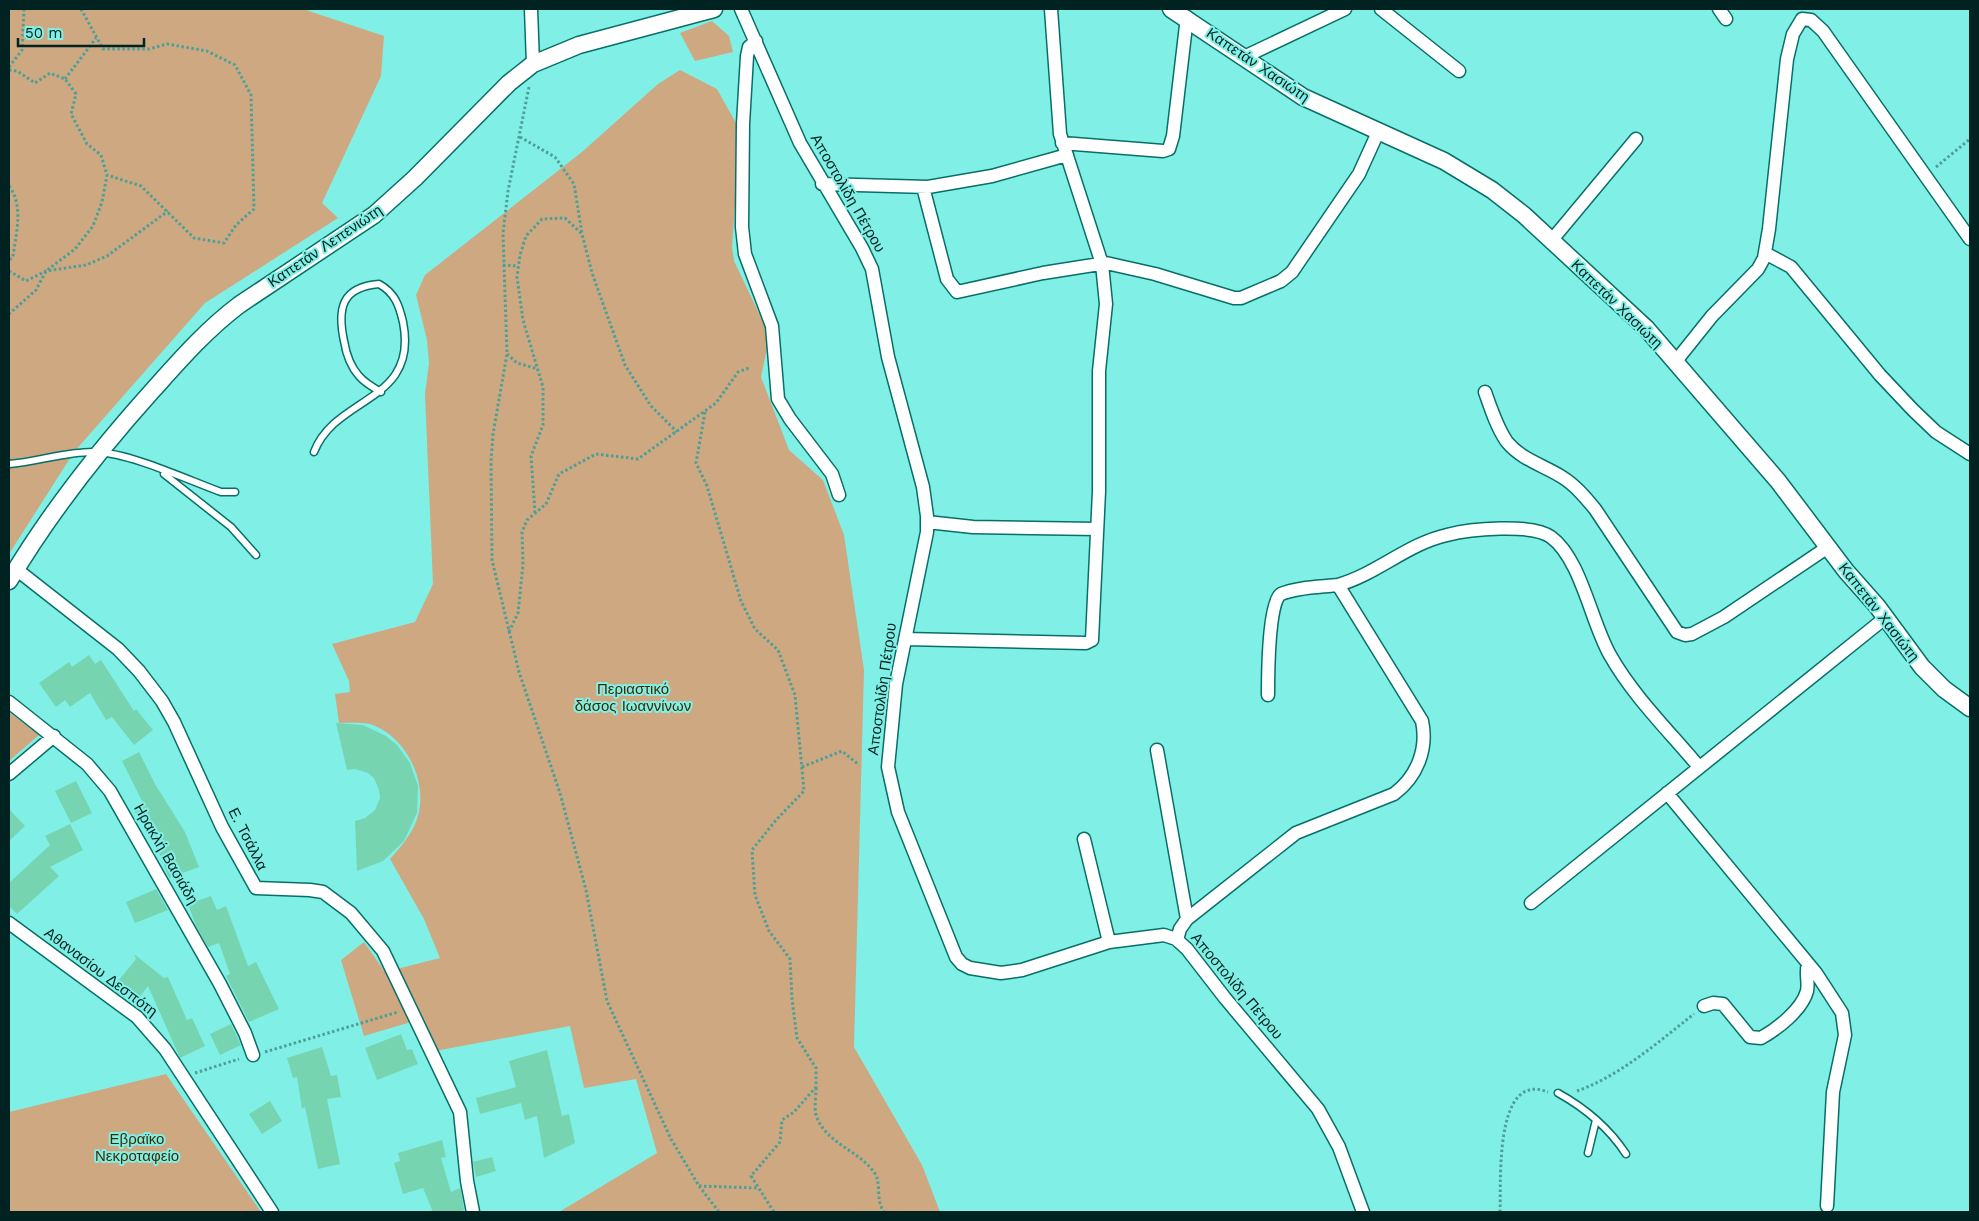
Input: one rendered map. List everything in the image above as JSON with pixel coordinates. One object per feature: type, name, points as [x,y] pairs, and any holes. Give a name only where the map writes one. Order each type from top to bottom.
[{"type":"street","points":[[530,9],[533,64]]},
{"type":"street","name":"Καπετάν Λεπενιώτη","points":[[12,575],[57,505],[98,452],[188,350],[220,319],[261,289],[374,215],[415,178],[509,83],[533,64],[579,45],[714,9]]},
{"type":"street","name":"Αποστολίδη Πέτρου","points":[[741,9],[800,143],[822,184],[862,248],[872,269],[888,357],[921,480],[927,522],[904,639],[892,715],[887,757],[888,778],[898,812],[959,961],[976,970],[1008,972],[1109,942],[1164,935],[1177,940],[1318,1108],[1340,1147],[1363,1212]]},
{"type":"street","points":[[904,639],[1086,643],[1092,640],[1097,529],[1099,371],[1106,313],[1102,264],[1064,149],[1056,97],[1052,9]]},
{"type":"street","name":"Καπετάν Χασιώτη","points":[[1171,9],[1187,17],[1303,97],[1414,146],[1469,175],[1509,202],[1646,328],[1778,481],[1931,676],[1970,708]]},
{"type":"street","points":[[1244,57],[1345,9]]},
{"type":"street","points":[[1381,9],[1459,71]]},
{"type":"street","points":[[1676,361],[1712,316],[1758,269],[1765,253],[1787,59],[1793,34],[1801,14],[1811,20],[1822,31],[1923,175],[1970,238]]},
{"type":"street","points":[[822,184],[923,187],[971,181],[1064,149],[1163,151],[1169,149],[1173,136],[1187,17]]},
{"type":"street","points":[[756,41],[749,47],[746,66],[743,124],[744,248],[772,326],[778,399],[790,419],[832,474],[839,495]]},
{"type":"street","points":[[923,187],[947,279],[958,292],[1043,273],[1102,264],[1119,265],[1234,298],[1248,296],[1281,282],[1298,264],[1359,174],[1379,130]]},
{"type":"street","points":[[1551,241],[1636,139]]},
{"type":"street","points":[[1765,253],[1791,267],[1880,375],[1912,410],[1936,432],[1970,454]]},
{"type":"street","points":[[1485,392],[1501,432],[1508,442],[1525,458],[1562,477],[1595,508],[1680,634],[1692,634],[1724,617],[1828,547]]},
{"type":"street","points":[[927,522],[973,527],[1097,529]]},
{"type":"street","points":[[1268,695],[1272,624],[1276,600],[1279,595],[1287,592],[1338,586],[1361,578],[1404,552],[1445,535],[1524,530],[1546,534],[1556,541],[1567,557],[1584,591],[1605,645],[1620,671],[1699,767]]},
{"type":"street","name":"Ε. Τσάλλα","points":[[12,575],[118,650],[162,701],[174,722],[222,827],[253,885],[261,890],[317,891],[339,902],[351,912],[383,951],[460,1112],[466,1181],[474,1212]]},
{"type":"street","points":[[1177,940],[1180,929],[1188,919],[1296,833],[1394,794],[1404,786],[1418,764],[1425,740],[1422,721],[1338,586]]},
{"type":"street","points":[[1532,903],[1885,618]]},
{"type":"street","name":"Ηρακλή Βασιάδη","points":[[9,702],[54,736],[86,764],[110,791],[220,984],[245,1033],[253,1055]]},
{"type":"street","points":[[9,774],[54,736]]},
{"type":"street","points":[[1157,750],[1188,919]]},
{"type":"street","points":[[1667,793],[1808,964],[1838,1004],[1844,1023],[1842,1052],[1833,1092],[1827,1206]]},
{"type":"street","points":[[1084,839],[1109,942]]},
{"type":"street","name":"Αθανασίου Δεσπότη","points":[[9,923],[142,1021],[160,1042],[272,1212]]},
{"type":"street","points":[[1704,1006],[1712,1003],[1723,1004],[1750,1037],[1761,1038],[1791,1015],[1804,1000],[1808,988],[1808,964]]},
{"type":"lane","points":[[314,452],[318,440],[327,428],[380,392],[396,374],[405,342],[398,304],[387,289],[379,284],[366,285],[349,295],[342,304],[340,320],[345,346],[354,370],[368,385],[380,392]]},
{"type":"lane","points":[[9,464],[61,454],[98,452],[122,457],[221,492],[235,492]]},
{"type":"lane","points":[[157,469],[231,527],[256,556]]},
{"type":"lane","points":[[1558,1093],[1578,1105],[1596,1120],[1626,1154]]},
{"type":"lane","points":[[1588,1153],[1596,1120]]},
{"type":"path","points":[[9,271],[26,281],[46,271],[75,249],[93,226],[102,202],[107,175],[101,155],[87,144],[71,114],[76,94],[65,79],[50,73],[35,83],[17,71],[9,69],[22,50],[24,9]]},
{"type":"path","points":[[81,9],[103,49],[149,49],[167,44],[207,51],[235,65],[251,95],[254,210],[236,225],[224,243],[194,238],[141,186],[107,175]]},
{"type":"path","points":[[65,79],[96,38]]},
{"type":"path","points":[[533,64],[504,219],[503,265],[507,354],[493,434],[490,536],[494,567],[509,633],[568,822],[586,890],[607,1001],[649,1096],[699,1186],[719,1212]]},
{"type":"path","points":[[520,138],[555,157],[574,184],[582,234],[592,273],[625,365],[651,406],[677,432]]},
{"type":"path","points":[[1923,175],[1943,164],[1970,139]]},
{"type":"path","points":[[9,186],[16,196],[18,218],[13,257],[9,260]]},
{"type":"path","points":[[46,271],[86,265],[107,256],[168,211]]},
{"type":"path","points":[[535,513],[531,456],[543,425],[543,387],[523,320],[517,277],[518,266],[526,236],[542,219],[565,218],[582,234]]},
{"type":"path","points":[[503,265],[518,266]]},
{"type":"path","points":[[9,314],[36,290],[46,271]]},
{"type":"path","points":[[507,354],[517,363],[538,369]]},
{"type":"path","points":[[509,633],[518,613],[523,565],[522,532],[527,520],[546,504],[559,474],[596,454],[638,459],[716,403],[738,372],[749,368]]},
{"type":"path","points":[[704,412],[696,463],[707,486],[741,601],[755,629],[778,650],[795,695],[804,791],[776,820],[752,850],[755,894],[768,931],[790,959],[792,999],[797,1038],[816,1068],[816,1115],[832,1138],[857,1155],[875,1173],[879,1206],[884,1212]]},
{"type":"path","points":[[802,767],[842,751],[859,766]]},
{"type":"path","points":[[183,1076],[410,1008]]},
{"type":"path","points":[[774,1212],[751,1176],[780,1142],[782,1120],[794,1112],[816,1087]]},
{"type":"path","points":[[699,1186],[758,1188]]},
{"type":"green space","points":[[9,9],[303,9],[384,36],[381,76],[322,203],[338,218],[205,303],[74,452],[9,554]]},
{"type":"green space","points":[[712,21],[729,36],[733,52],[695,61],[680,33]]},
{"type":"green space","name":"Περιαστικό δάσος Ιωαννίνων","points":[[680,70],[717,89],[737,125],[737,175],[732,247],[734,261],[766,328],[768,344],[761,377],[789,450],[823,480],[844,535],[864,670],[854,1047],[922,1165],[940,1212],[559,1212],[657,1153],[636,1079],[584,1088],[570,1026],[435,1051],[421,1019],[364,1036],[341,960],[364,942],[385,972],[440,958],[424,919],[390,859],[411,832],[416,822],[420,808],[418,780],[406,753],[397,741],[386,732],[369,724],[339,723],[335,694],[350,692],[349,681],[332,644],[415,622],[433,584],[425,394],[429,363],[427,340],[416,295],[425,275],[582,152],[658,84]]},
{"type":"green space","points":[[9,712],[39,735],[9,761]]},
{"type":"green space","name":"Εβραϊκο Νεκροταφείο","points":[[166,1074],[261,1212],[9,1212],[9,1112]]},
{"type":"building","points":[[89,655],[95,664],[101,660],[134,711],[136,709],[153,730],[134,745],[112,717],[106,720],[90,693],[70,707],[65,700],[56,707],[39,683],[69,662],[72,667]]},
{"type":"building","points":[[336,723],[363,725],[386,736],[397,745],[410,763],[418,786],[417,813],[404,841],[383,861],[357,871],[355,821],[365,818],[375,810],[380,798],[379,790],[374,778],[368,773],[355,769],[347,770]]},
{"type":"building","points":[[139,752],[155,784],[185,832],[199,867],[169,878],[157,847],[133,809],[143,803],[122,761]]},
{"type":"building","points":[[76,781],[92,813],[71,823],[55,791]]},
{"type":"building","points":[[9,809],[25,826],[9,841]]},
{"type":"building","points":[[70,824],[83,850],[50,867],[59,876],[17,914],[9,906],[9,883],[50,845],[45,836]]},
{"type":"building","points":[[156,889],[168,910],[135,923],[126,902]]},
{"type":"building","points":[[211,896],[217,910],[226,906],[248,966],[256,962],[279,1009],[249,1022],[226,976],[230,974],[219,943],[208,947],[196,926],[188,904]]},
{"type":"building","points":[[134,954],[164,978],[168,977],[187,1020],[192,1018],[205,1046],[180,1058],[148,986],[136,1002],[115,985],[136,959]]},
{"type":"building","points":[[231,1024],[241,1045],[220,1055],[210,1034]]},
{"type":"building","points":[[401,1034],[407,1050],[412,1049],[418,1064],[377,1080],[365,1048]]},
{"type":"building","points":[[322,1047],[331,1076],[337,1075],[341,1097],[327,1099],[340,1164],[318,1169],[305,1107],[302,1109],[297,1077],[293,1078],[287,1058]]},
{"type":"building","points":[[547,1050],[562,1116],[569,1114],[575,1143],[544,1158],[537,1116],[525,1120],[521,1103],[480,1114],[476,1098],[516,1087],[509,1061]]},
{"type":"building","points":[[270,1101],[282,1121],[262,1134],[249,1114]]},
{"type":"building","points":[[442,1140],[446,1157],[441,1158],[451,1192],[460,1188],[461,1191],[464,1210],[458,1212],[433,1212],[423,1188],[403,1194],[394,1163],[400,1161],[398,1153]]},
{"type":"building","points":[[492,1157],[496,1171],[476,1177],[473,1162]]}]
